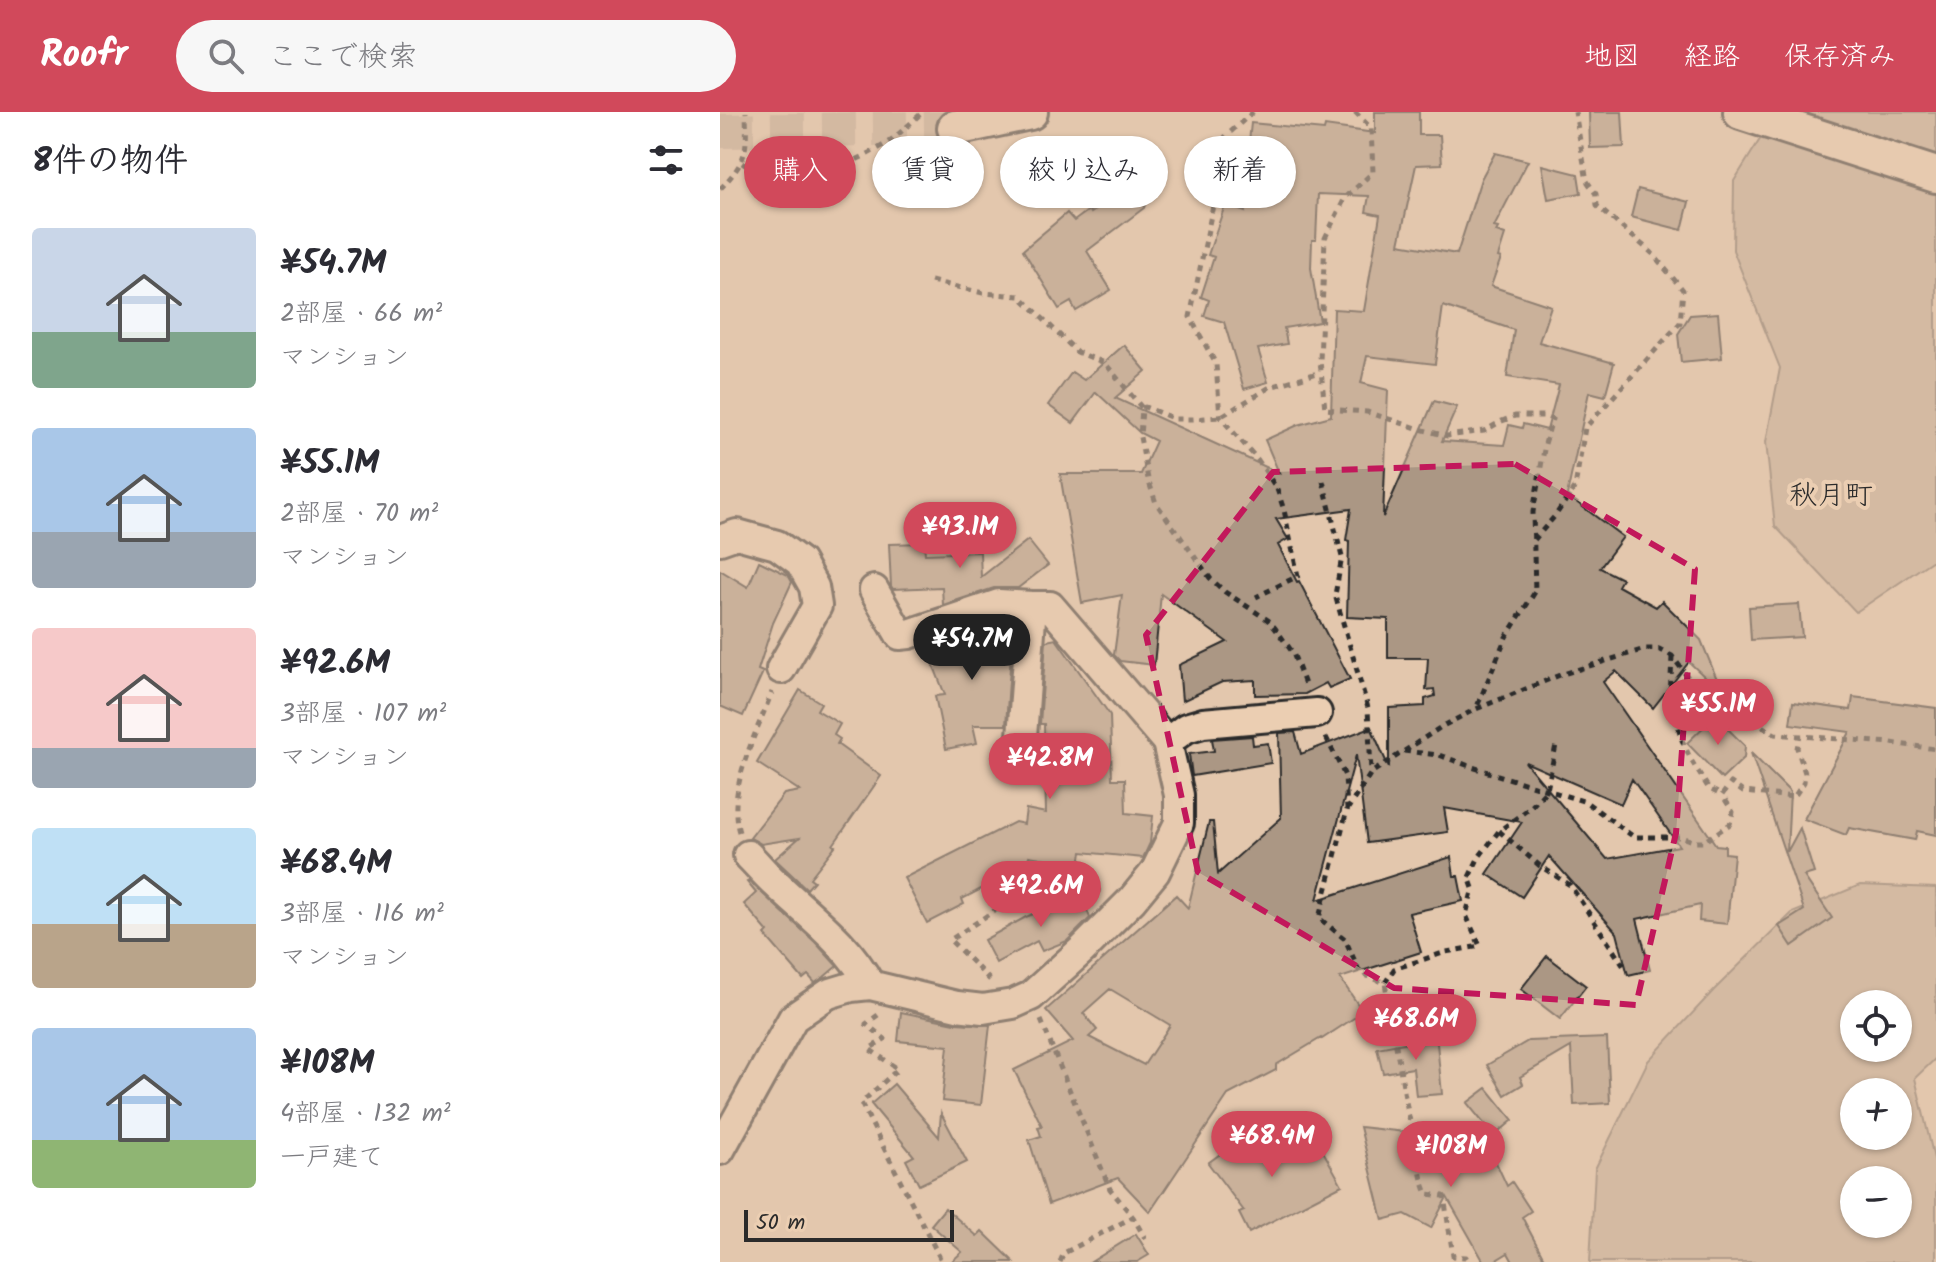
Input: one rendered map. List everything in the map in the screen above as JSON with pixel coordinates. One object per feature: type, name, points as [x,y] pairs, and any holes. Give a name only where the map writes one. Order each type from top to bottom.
[{"type":"street","points":[[955,128],[1030,112]]},
{"type":"street","points":[[1741,112],[1936,175]]},
{"type":"street","points":[[720,540],[737,534],[777,545],[800,562],[814,587],[817,606],[781,669]]},
{"type":"street","points":[[720,1150],[793,1018],[828,994],[870,985],[970,1008],[983,1009],[1022,1000],[1082,950],[1132,900],[1155,872],[1179,823],[1179,795],[1167,742],[1050,606],[999,604],[900,635],[874,590]]},
{"type":"street","points":[[1022,736],[1032,606]]},
{"type":"street","points":[[1167,742],[1186,728],[1203,723],[1317,713]]},
{"type":"street","points":[[748,855],[857,963],[870,985]]},
{"type":"path","points":[[720,189],[742,163],[747,143],[746,112]]},
{"type":"path","points":[[742,163],[756,172],[776,176],[828,171],[847,165],[886,143],[923,112]]},
{"type":"path","points":[[1253,112],[1225,137],[1190,317],[1216,364],[1220,417],[1258,460],[1277,489],[1298,576],[1256,597]]},
{"type":"path","points":[[1355,112],[1371,128],[1373,172],[1345,198],[1325,238],[1321,372],[1325,409],[1367,412],[1447,436],[1484,431],[1515,416],[1545,416],[1552,419],[1533,512],[1535,592],[1506,637],[1476,709]]},
{"type":"path","points":[[1533,540],[1575,487],[1585,428],[1680,323],[1683,290],[1652,253],[1597,206],[1596,194],[1587,181],[1575,112]]},
{"type":"path","points":[[931,281],[983,293],[1020,296],[1077,352],[1105,363],[1142,408],[1140,437],[1156,503],[1210,578],[1225,592],[1268,620],[1281,635],[1293,653],[1345,776],[1347,810],[1319,918],[1345,939],[1360,973],[1385,983]]},
{"type":"path","points":[[1142,408],[1175,419],[1220,417],[1270,387],[1321,372]]},
{"type":"path","points":[[1323,481],[1342,557],[1335,595],[1368,708],[1371,773]]},
{"type":"path","points":[[1347,810],[1371,773],[1441,727],[1476,709],[1560,675],[1645,649],[1659,649],[1672,656],[1690,680],[1703,684],[1779,735],[1936,749]]},
{"type":"path","points":[[1403,751],[1439,755],[1586,802],[1634,837],[1681,837],[1696,842],[1706,841],[1730,824],[1733,812],[1722,795],[1709,789],[1682,740],[1670,698],[1672,656]]},
{"type":"path","points":[[748,855],[737,824],[737,793],[743,768],[781,669]]},
{"type":"path","points":[[1722,795],[1731,783],[1743,792],[1794,797],[1804,782],[1805,773],[1797,748],[1800,735]]},
{"type":"path","points":[[1469,1262],[1466,1257],[1453,1256],[1444,1196],[1427,1194],[1422,1180],[1385,983],[1394,969],[1446,952],[1480,946],[1466,915],[1473,888],[1469,877],[1479,857],[1499,831],[1531,807],[1547,790],[1556,745]]},
{"type":"path","points":[[1499,831],[1540,866],[1570,885],[1625,968]]},
{"type":"path","points":[[1093,890],[1024,891],[950,940],[1022,1000],[1110,1189],[1133,1217],[1145,1238]]},
{"type":"path","points":[[906,994],[866,1024],[885,1039],[869,1049],[898,1069],[861,1103],[942,1262]]},
{"type":"path","points":[[1060,1262],[1064,1253],[1133,1217]]},
{"type":"highlighted area","points":[[1515,464],[1695,569],[1676,833],[1636,1005],[1394,988],[1198,872],[1146,635],[1273,472]]},
{"type":"shaded area","points":[[1777,112],[1936,112],[1936,558],[1856,612],[1775,526],[1766,442],[1780,368],[1733,250],[1734,181]]},
{"type":"shaded area","points":[[1860,885],[1936,888],[1936,1058],[1915,1078],[1936,1167],[1936,1262],[1590,1262],[1595,1169],[1648,1061],[1792,913]]},
{"type":"building","points":[[1375,112],[1419,112],[1419,135],[1440,135],[1442,164],[1416,165],[1399,244],[1457,254],[1481,179],[1495,153],[1528,161],[1494,227],[1498,228],[1496,232],[1505,235],[1491,286],[1551,306],[1539,342],[1614,363],[1605,396],[1589,392],[1567,495],[1623,537],[1600,568],[1622,579],[1618,586],[1656,607],[1662,601],[1701,640],[1723,694],[1689,662],[1653,708],[1616,671],[1603,682],[1716,845],[1725,846],[1725,853],[1734,854],[1727,924],[1699,921],[1700,905],[1637,919],[1650,970],[1628,975],[1617,933],[1549,856],[1522,897],[1487,874],[1522,822],[1444,808],[1448,832],[1367,843],[1356,755],[1317,900],[1451,857],[1463,901],[1409,913],[1421,952],[1340,978],[1363,1012],[1276,1065],[1276,1070],[1228,1095],[1150,1212],[1118,1178],[1049,1204],[1029,1140],[1041,1136],[1038,1127],[1042,1126],[1014,1070],[1073,1041],[1046,1010],[1176,895],[1188,908],[1209,822],[1213,822],[1218,874],[1281,818],[1279,733],[1295,732],[1301,754],[1371,727],[1389,768],[1389,708],[1425,706],[1425,699],[1435,696],[1434,689],[1426,690],[1428,658],[1388,658],[1388,619],[1347,617],[1349,541],[1346,540],[1351,509],[1276,519],[1288,539],[1278,545],[1350,679],[1329,688],[1326,683],[1305,694],[1255,695],[1255,680],[1222,682],[1182,701],[1179,665],[1227,642],[1161,594],[1154,665],[1120,661],[1114,655],[1122,595],[1082,603],[1060,474],[1141,474],[1156,441],[1140,433],[1096,392],[1073,423],[1048,405],[1072,372],[1084,380],[1124,345],[1146,371],[1115,398],[1279,473],[1265,440],[1298,425],[1331,416],[1334,309],[1364,311],[1380,215],[1366,212],[1369,196],[1318,194],[1311,268],[1320,322],[1284,328],[1287,344],[1258,349],[1268,382],[1244,389],[1224,322],[1204,316],[1209,300],[1201,297],[1214,257],[1208,255],[1224,208],[1245,212],[1244,208],[1296,208],[1296,136],[1250,136],[1251,123],[1324,130],[1325,126],[1375,133]],"holes":[[[1443,306],[1514,330],[1507,377],[1559,385],[1547,430],[1523,424],[1522,428],[1509,425],[1504,445],[1442,441],[1457,407],[1434,401],[1383,517],[1388,390],[1361,383],[1367,356],[1435,364]],[[1525,762],[1621,804],[1632,779],[1679,846],[1607,859]],[[1110,989],[1170,1025],[1144,1065],[1089,1037],[1097,1030],[1083,1013]]]},
{"type":"building","points":[[1589,112],[1622,112],[1624,147],[1590,148]]},
{"type":"building","points":[[1542,165],[1578,174],[1581,193],[1548,199]]},
{"type":"building","points":[[1638,189],[1689,202],[1682,230],[1631,217]]},
{"type":"building","points":[[1098,208],[1144,208],[1087,251],[1111,290],[1076,311],[1071,302],[1059,309],[1023,250],[1067,213],[1074,221],[1089,210],[1091,213]]},
{"type":"building","points":[[1718,313],[1722,358],[1681,362],[1678,334],[1690,315]]},
{"type":"building","points":[[1028,540],[1048,565],[1018,588],[994,588],[943,605],[942,587],[893,589],[891,586],[889,544],[924,543],[925,554],[980,552],[981,577]]},
{"type":"building","points":[[759,561],[788,575],[792,582],[773,623],[758,670],[763,672],[743,716],[720,706],[720,570],[748,587]]},
{"type":"building","points":[[1799,604],[1802,637],[1751,640],[1749,607]]},
{"type":"building","points":[[1006,621],[1011,652],[1006,725],[973,725],[977,743],[946,749],[935,696],[945,695],[926,646]]},
{"type":"building","points":[[1056,639],[1110,715],[1112,779],[1125,779],[1126,813],[1153,816],[1150,843],[1143,858],[1082,852],[1080,865],[1029,856],[1027,865],[962,899],[964,904],[927,923],[904,878],[1015,822],[1024,824],[1026,809],[1046,813],[1044,724],[1040,724],[1046,641]]},
{"type":"building","points":[[800,690],[821,703],[817,710],[840,724],[834,735],[840,739],[837,744],[881,776],[810,878],[814,881],[807,889],[775,859],[799,838],[761,844],[750,838],[784,794],[800,791],[757,763]]},
{"type":"building","points":[[1853,697],[1936,708],[1936,835],[1917,831],[1915,840],[1849,828],[1846,835],[1804,819],[1850,732],[1790,724],[1793,702],[1851,710]]},
{"type":"building","points":[[1715,716],[1745,746],[1744,758],[1722,779],[1687,743]]},
{"type":"building","points":[[1252,736],[1253,745],[1268,743],[1271,763],[1192,776],[1189,754],[1214,751],[1212,739]]},
{"type":"building","points":[[1751,753],[1790,792],[1787,852],[1800,828],[1814,873],[1804,876],[1832,918],[1792,946],[1779,926],[1804,910]]},
{"type":"building","points":[[749,881],[837,966],[815,983],[808,975],[803,979],[765,935],[768,932],[744,904],[756,893]]},
{"type":"building","points":[[1081,894],[1090,918],[1067,941],[1042,951],[1037,941],[996,963],[984,940],[1026,917]]},
{"type":"building","points":[[1547,956],[1586,986],[1560,1019],[1521,989]]},
{"type":"building","points":[[901,1012],[955,1023],[990,1025],[981,1105],[942,1101],[948,1046],[898,1041]]},
{"type":"building","points":[[1436,1033],[1442,1094],[1416,1096],[1413,1068],[1383,1073],[1377,1048],[1410,1042],[1410,1036]]},
{"type":"building","points":[[1607,1038],[1610,1103],[1574,1105],[1571,1047],[1520,1077],[1523,1084],[1505,1095],[1487,1065],[1528,1041]]},
{"type":"building","points":[[894,1084],[939,1137],[941,1113],[967,1162],[919,1185],[906,1160],[914,1156],[871,1104]]},
{"type":"building","points":[[1487,1088],[1513,1120],[1494,1136],[1467,1103]]},
{"type":"building","points":[[1360,1127],[1486,1141],[1507,1186],[1512,1182],[1531,1211],[1522,1217],[1546,1262],[1513,1262],[1508,1253],[1493,1262],[1484,1262],[1447,1197],[1431,1228],[1405,1214],[1383,1220]]},
{"type":"building","points":[[1254,1129],[1276,1159],[1292,1150],[1295,1157],[1319,1144],[1342,1185],[1249,1233],[1239,1213],[1244,1211],[1208,1163]]},
{"type":"building","points":[[945,1208],[977,1236],[982,1231],[1014,1262],[951,1262],[962,1252],[931,1225]]},
{"type":"building","points":[[1136,1234],[1149,1255],[1137,1262],[1091,1262]]},
{"type":"tunnel","points":[[720,131],[955,128]]},
{"type":"district","name":"秋月町","points":[[1831,494]]}]
